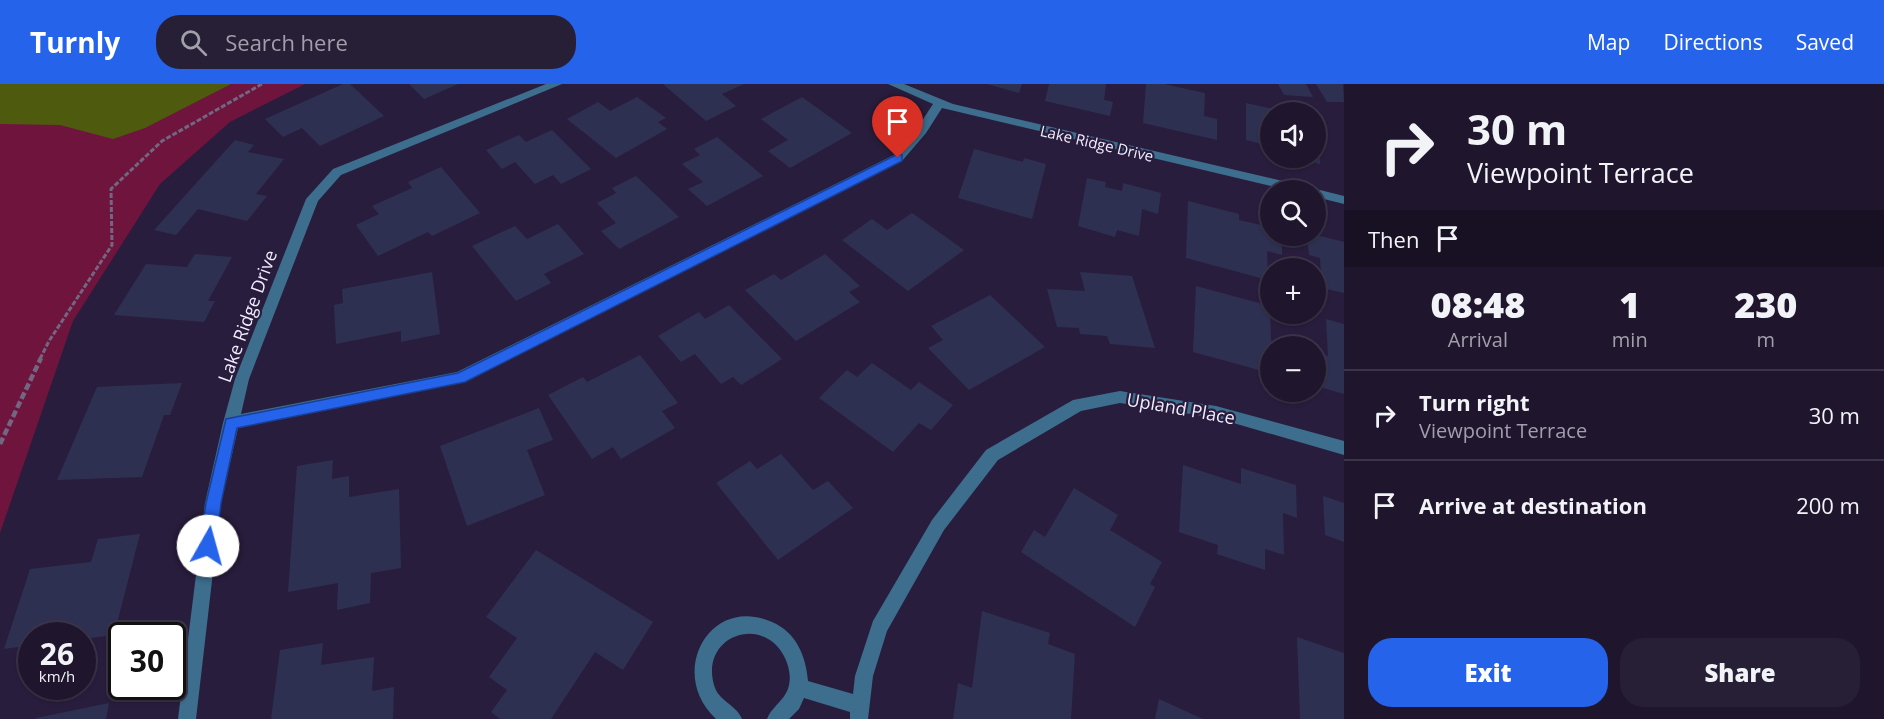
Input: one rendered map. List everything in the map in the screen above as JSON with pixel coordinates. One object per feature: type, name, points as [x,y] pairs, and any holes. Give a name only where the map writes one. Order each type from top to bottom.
[{"type":"street","name":"Lake Ridge Drive","points":[[187,719],[213,503],[231,423],[242,379],[312,199],[337,172],[556,84]]},
{"type":"street","name":"Lake Ridge Drive","points":[[894,84],[940,103],[1089,141],[1260,180]]},
{"type":"street","points":[[231,423],[460,378],[898,158],[922,130],[940,103]]},
{"type":"street","points":[[1326,196],[1344,200]]},
{"type":"street","name":"Upland Place","points":[[799,687],[859,712],[864,676],[879,627],[938,525],[992,455],[1078,405],[1120,397],[1216,412],[1344,448]]},
{"type":"street","points":[[733,719],[717,708],[708,694],[703,680],[703,665],[706,651],[714,639],[725,630],[738,625],[752,624],[766,627],[779,634],[797,657],[800,672],[799,687],[794,701],[776,719]]},
{"type":"path","points":[[0,444],[49,341],[112,245],[111,189],[162,141],[262,84]]},
{"type":"shaded area","points":[[0,84],[305,84],[230,122],[160,184],[73,321],[0,533]]},
{"type":"shaded area","points":[[0,84],[231,84],[145,128],[113,139],[60,125],[0,124]]},
{"type":"building","points":[[343,84],[350,84],[384,116],[320,146],[302,128],[283,137],[265,119]]},
{"type":"building","points":[[409,84],[458,84],[424,99]]},
{"type":"building","points":[[663,84],[744,84],[722,94],[736,106],[706,121]]},
{"type":"building","points":[[987,84],[1022,84],[1019,93]]},
{"type":"building","points":[[1049,84],[1106,84],[1104,100],[1113,102],[1110,116],[1045,101]]},
{"type":"building","points":[[1146,84],[1164,84],[1205,93],[1204,116],[1217,119],[1217,140],[1143,123]]},
{"type":"building","points":[[1278,84],[1306,84],[1313,97],[1284,95]]},
{"type":"building","points":[[1316,84],[1343,84],[1344,102],[1327,102]]},
{"type":"building","points":[[637,97],[666,118],[658,122],[667,129],[616,158],[567,119],[598,102],[610,111]]},
{"type":"building","points":[[802,97],[852,133],[790,168],[768,151],[788,140],[761,119]]},
{"type":"building","points":[[1246,103],[1260,106],[1260,144],[1246,140]]},
{"type":"building","points":[[552,130],[591,169],[561,184],[553,175],[535,184],[515,162],[502,169],[486,150],[519,135],[526,142]]},
{"type":"building","points":[[717,137],[763,176],[707,206],[688,189],[703,182],[682,164],[700,155],[694,149]]},
{"type":"building","points":[[235,140],[254,145],[248,152],[284,159],[256,194],[267,196],[247,221],[198,209],[176,235],[154,230]]},
{"type":"building","points":[[974,149],[1023,162],[1024,158],[1046,164],[1032,219],[958,198]]},
{"type":"building","points":[[441,167],[480,213],[432,236],[428,232],[378,256],[356,225],[379,214],[372,206],[412,188],[408,182]]},
{"type":"building","points":[[636,176],[679,217],[619,249],[601,231],[616,223],[597,203],[616,193],[612,188]]},
{"type":"building","points":[[1087,178],[1106,182],[1105,187],[1122,191],[1123,183],[1161,193],[1158,214],[1142,209],[1139,236],[1117,230],[1115,237],[1078,226]]},
{"type":"building","points":[[1188,201],[1239,214],[1239,220],[1260,225],[1260,246],[1282,246],[1282,255],[1267,251],[1267,258],[1260,258],[1260,278],[1186,258]]},
{"type":"building","points":[[912,213],[964,250],[908,291],[842,240],[872,219],[887,230]]},
{"type":"building","points":[[558,224],[584,254],[544,274],[551,283],[516,301],[472,246],[515,226],[527,239]]},
{"type":"building","points":[[1326,238],[1344,242],[1344,293],[1326,289],[1326,258],[1309,255],[1308,246],[1326,246]]},
{"type":"building","points":[[195,254],[232,257],[208,301],[215,301],[204,322],[114,315],[146,264],[187,267]]},
{"type":"building","points":[[825,254],[860,286],[849,292],[860,302],[796,341],[745,290],[774,274],[781,280]]},
{"type":"building","points":[[432,272],[440,334],[401,342],[401,331],[336,344],[334,305],[343,303],[342,289]]},
{"type":"building","points":[[1080,272],[1132,276],[1155,348],[1110,344],[1107,336],[1080,334],[1079,328],[1057,327],[1047,289],[1085,291]]},
{"type":"building","points":[[1196,286],[1260,303],[1260,324],[1271,324],[1271,336],[1260,336],[1260,370],[1193,352]]},
{"type":"building","points":[[990,295],[1045,347],[969,390],[928,348],[943,340],[931,326]]},
{"type":"building","points":[[729,305],[782,359],[741,385],[733,377],[721,384],[695,354],[681,362],[658,336],[699,312],[705,319]]},
{"type":"building","points":[[1326,319],[1344,324],[1344,394],[1326,389],[1326,355],[1328,356]]},
{"type":"building","points":[[640,355],[678,403],[662,411],[675,428],[621,459],[613,447],[592,459],[548,395],[583,377],[587,382]]},
{"type":"building","points":[[872,363],[911,390],[919,382],[953,405],[931,430],[919,423],[893,452],[819,398],[847,370],[857,377]]},
{"type":"building","points":[[182,383],[170,415],[164,415],[142,477],[57,480],[97,387]]},
{"type":"building","points":[[539,408],[553,440],[527,450],[545,495],[467,526],[440,446]]},
{"type":"building","points":[[781,454],[813,490],[828,481],[853,508],[778,560],[716,483],[750,461],[757,469]]},
{"type":"building","points":[[333,460],[332,479],[349,476],[349,497],[399,489],[401,568],[371,573],[370,603],[337,610],[338,583],[288,592],[297,466]]},
{"type":"building","points":[[1183,465],[1241,484],[1241,468],[1296,485],[1297,518],[1283,513],[1284,555],[1265,549],[1265,570],[1217,554],[1218,545],[1179,532]]},
{"type":"building","points":[[1074,488],[1118,515],[1110,530],[1162,562],[1150,584],[1155,587],[1135,627],[1021,552],[1034,530],[1045,537]]},
{"type":"building","points":[[1323,496],[1344,503],[1344,542],[1325,535]]},
{"type":"building","points":[[140,534],[117,622],[108,622],[108,636],[96,637],[96,622],[18,622],[18,647],[4,649],[30,569],[91,562],[98,539]]},
{"type":"building","points":[[536,550],[653,622],[623,670],[595,652],[551,719],[500,719],[491,712],[507,690],[489,677],[517,638],[486,617]]},
{"type":"building","points":[[982,611],[1050,633],[1048,644],[1075,654],[1071,719],[953,719],[958,683],[972,688]]},
{"type":"building","points":[[1297,637],[1344,653],[1344,719],[1300,719]]},
{"type":"building","points":[[323,643],[321,665],[374,657],[372,691],[394,687],[393,719],[271,719],[280,650]]},
{"type":"building","points":[[1159,699],[1203,719],[1155,719]]},
{"type":"building","points":[[109,703],[106,719],[36,719],[36,718]]},
{"type":"route","points":[[208,546],[213,503],[231,423],[460,378],[898,158]]}]
